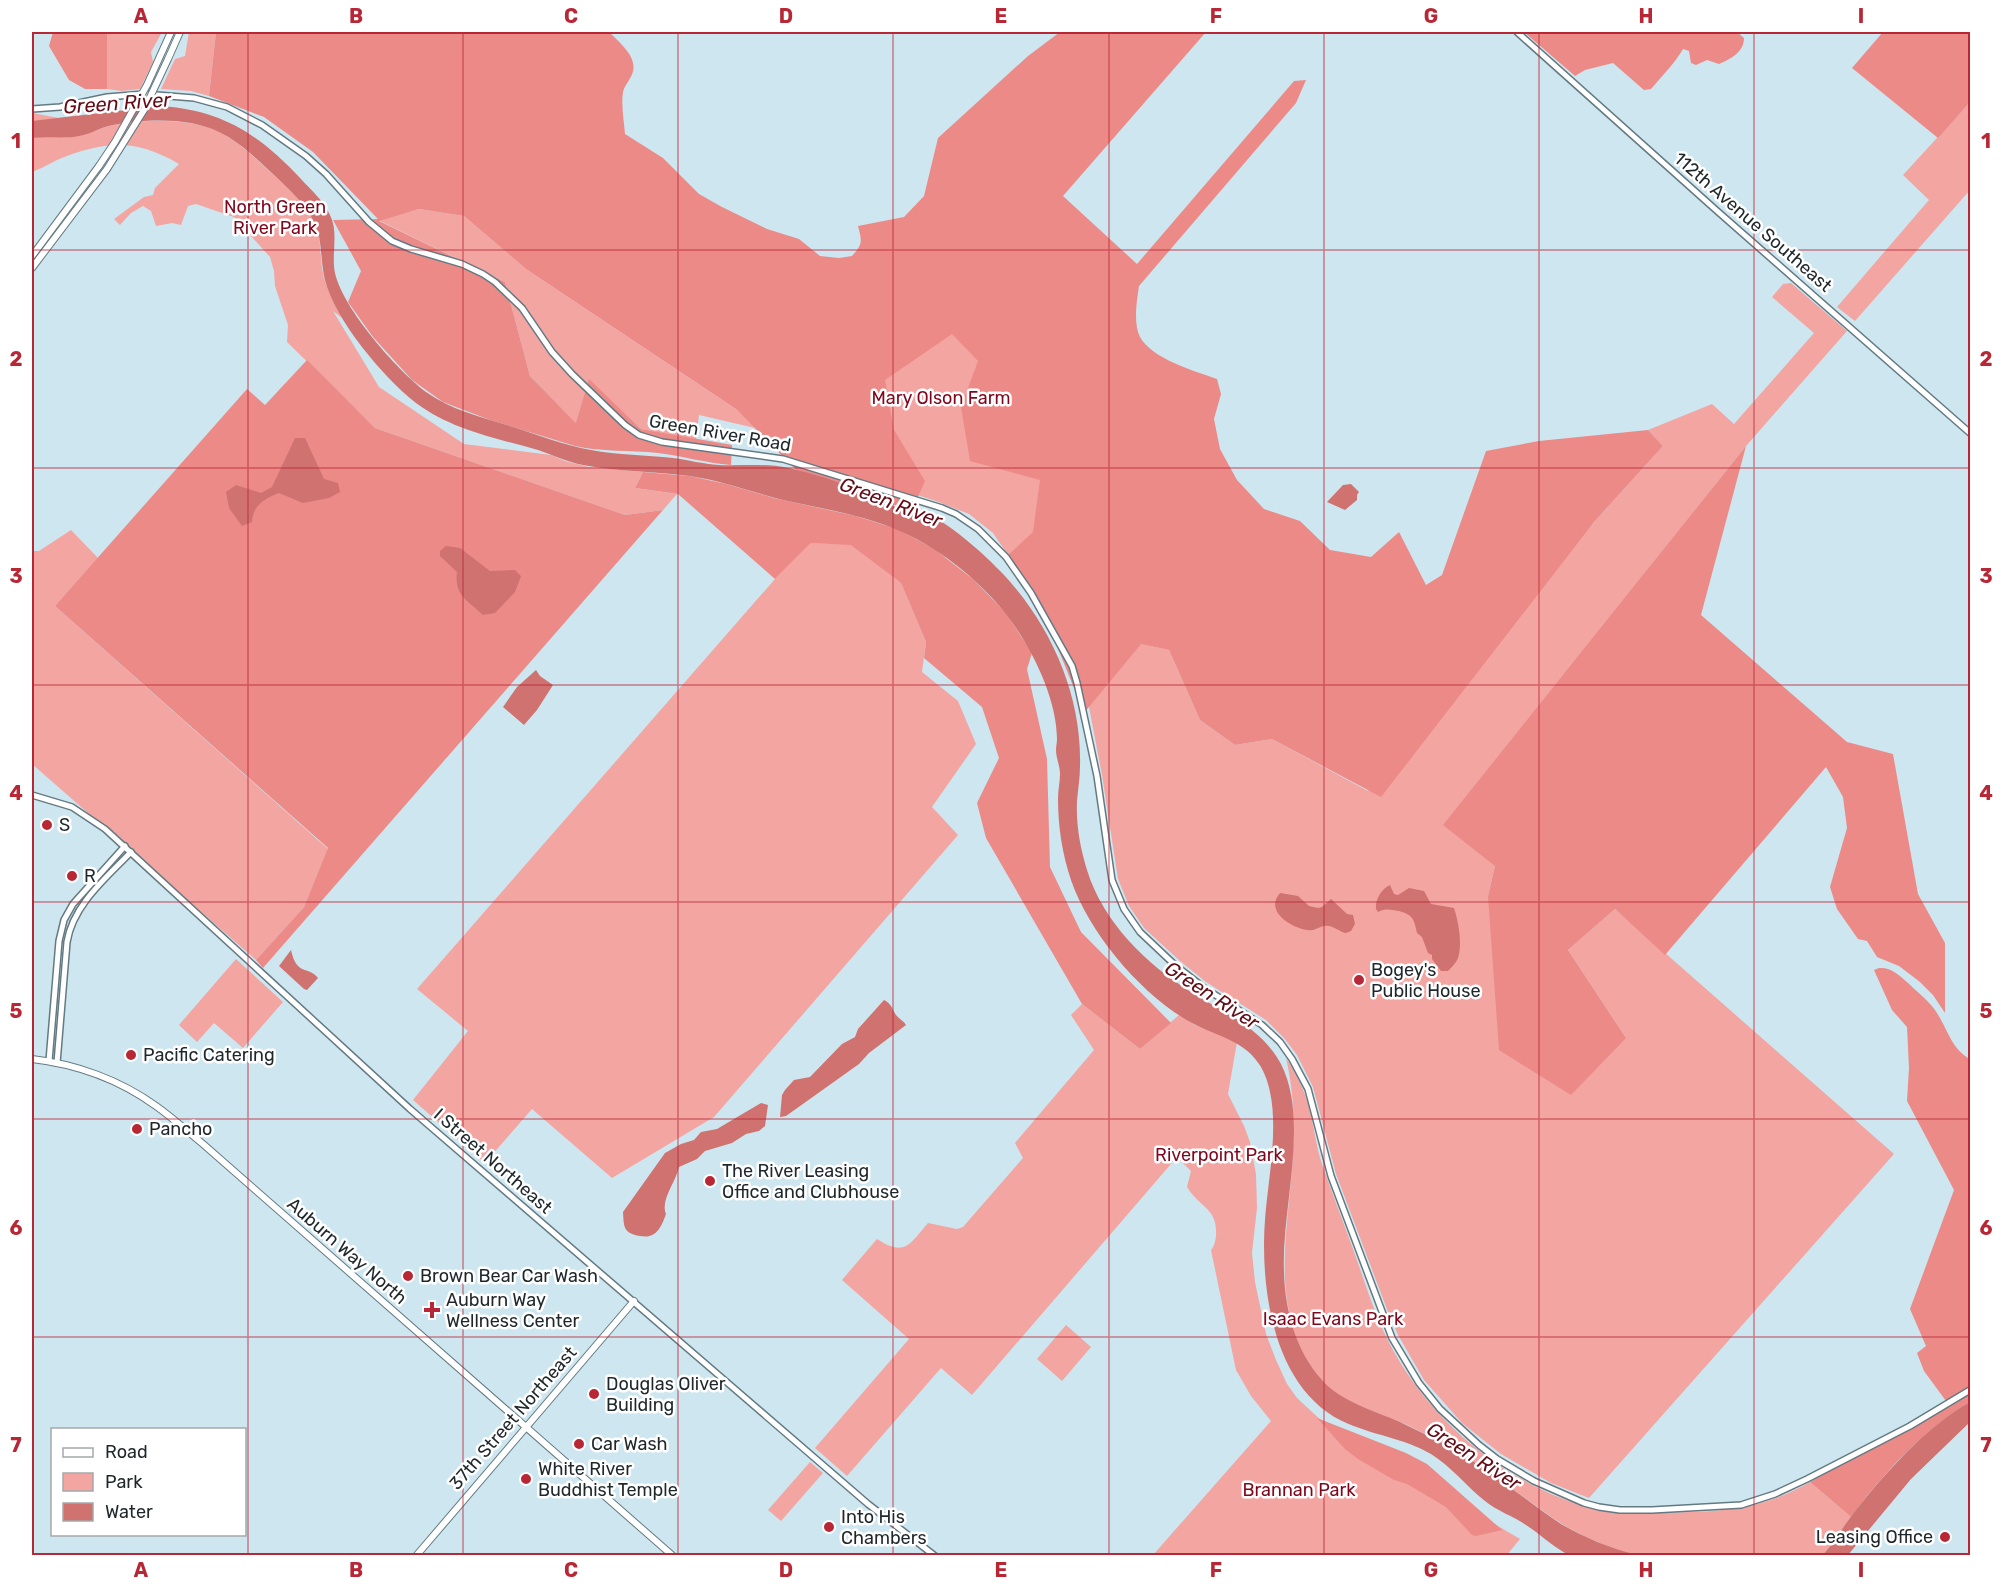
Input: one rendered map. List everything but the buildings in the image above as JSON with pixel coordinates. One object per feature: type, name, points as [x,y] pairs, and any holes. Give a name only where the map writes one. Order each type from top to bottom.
[{"type":"main road","points":[[32,268],[107,169],[144,110],[165,58],[171,32]]},
{"type":"main road","points":[[32,256],[99,166],[180,32]]},
{"type":"main road","name":"Auburn Way North","points":[[32,1059],[93,1072],[155,1105],[203,1144],[673,1556]]},
{"type":"main road","name":"37th Street Northeast","points":[[416,1556],[634,1301]]},
{"type":"street","name":"112th Avenue Southeast","points":[[1517,32],[1971,433]]},
{"type":"street","name":"Green River Road","points":[[32,109],[107,97],[144,94],[194,98],[227,107],[262,125],[306,156],[369,222],[392,241],[405,248],[462,264],[495,282],[522,308],[562,364],[625,425],[639,435],[670,443],[783,459],[942,508],[956,514],[978,529],[1006,557],[1020,576],[1072,666],[1097,776],[1110,868],[1118,899],[1131,920],[1162,954],[1203,987],[1262,1025],[1280,1042],[1292,1059],[1308,1089],[1331,1176],[1382,1314],[1404,1360],[1440,1409],[1479,1445],[1517,1472],[1549,1488],[1599,1507],[1620,1510],[1652,1510],[1741,1505],[1775,1494],[1807,1479],[1910,1426],[1971,1390]]},
{"type":"street","name":"I Street Northeast","points":[[32,795],[72,807],[105,829],[410,1109],[876,1510],[935,1556]]},
{"type":"street","points":[[49,1061],[59,941],[64,920],[74,904],[124,846]]},
{"type":"street","points":[[57,1063],[70,927],[82,905],[131,852]]},
{"type":"green space","points":[[107,32],[162,32],[151,52],[153,62],[140,89],[122,91],[107,89]]},
{"type":"green space","points":[[189,32],[216,32],[209,96],[191,91],[161,89],[175,59],[185,56]]},
{"type":"green space","points":[[1970,102],[1970,190],[1855,321],[1837,307],[1929,200],[1903,175]]},
{"type":"green space","name":"North Green River Park","points":[[32,113],[59,118],[75,116],[94,131],[138,122],[188,123],[215,130],[232,139],[282,183],[312,216],[318,234],[325,281],[342,318],[333,311],[379,387],[464,444],[551,455],[589,467],[643,472],[635,488],[677,494],[663,510],[625,515],[375,428],[287,342],[288,325],[275,286],[270,257],[234,217],[196,204],[188,206],[181,225],[172,223],[156,226],[151,211],[143,206],[131,213],[120,225],[114,219],[144,197],[153,195],[155,188],[179,164],[148,150],[119,145],[90,149],[57,160],[32,172]]},
{"type":"green space","points":[[419,209],[464,216],[526,269],[736,409],[755,428],[699,415],[696,439],[641,429],[589,380],[577,424],[530,376],[505,282],[378,220]]},
{"type":"green space","name":"Mary Olson Farm","points":[[929,260],[1142,644],[1169,650],[1200,720],[1235,745],[1272,739],[1368,791],[1594,522],[1663,446],[1648,430],[1712,404],[1734,424],[1814,333],[1772,297],[1783,284],[1791,283],[1847,331],[1746,446],[1648,569],[1495,866],[1488,896],[1626,1038],[1568,950],[1615,909],[1894,1154],[1589,1498],[1551,1483],[1501,1454],[1462,1423],[1424,1380],[1398,1335],[1388,1312],[1336,1174],[1313,1087],[1297,1055],[1266,1020],[1206,982],[1180,961],[1144,928],[1129,906],[1118,879],[1102,775],[1076,654],[993,533],[969,514],[936,501],[792,455]]},
{"type":"green space","points":[[71,530],[98,558],[55,606],[328,849],[304,907],[256,960],[32,764],[32,551],[39,551]]},
{"type":"green space","points":[[811,543],[851,544],[901,583],[926,642],[922,672],[958,701],[976,744],[932,807],[958,835],[714,1117],[612,1178],[532,1109],[485,1163],[413,1100],[468,1031],[417,989],[775,579]]},
{"type":"green space","points":[[236,959],[283,1002],[243,1048],[214,1023],[197,1042],[179,1025]]},
{"type":"green space","points":[[1082,1004],[1140,1049],[1179,1015],[1195,1025],[1237,1042],[1228,1094],[1250,1142],[1256,1174],[1257,1208],[1252,1253],[1255,1282],[1266,1334],[1287,1384],[1297,1398],[1325,1424],[1520,1539],[1506,1556],[1153,1555],[1271,1421],[1251,1396],[1236,1370],[1211,1250],[1216,1236],[1214,1219],[1187,1187],[1191,1171],[1177,1157],[972,1395],[941,1368],[847,1476],[815,1448],[909,1339],[842,1280],[877,1239],[900,1248],[911,1242],[928,1223],[957,1229],[963,1227],[1023,1158],[1015,1143],[1094,1050],[1071,1015]]},
{"type":"green space","name":"Isaac Evans Park","points":[[1286,1058],[1305,1094],[1322,1164],[1383,1330],[1394,1352],[1421,1392],[1453,1428],[1491,1460],[1527,1482],[1577,1504],[1611,1511],[1670,1513],[1731,1509],[1770,1500],[1810,1482],[1851,1517],[1824,1554],[1637,1556],[1617,1550],[1562,1524],[1453,1449],[1411,1427],[1347,1400],[1327,1385],[1303,1353],[1293,1329],[1288,1304],[1285,1254],[1294,1128],[1292,1093]]},
{"type":"green space","points":[[1066,1325],[1091,1347],[1062,1381],[1037,1359]]},
{"type":"green space","points":[[810,1462],[823,1473],[781,1521],[768,1510]]},
{"type":"shaded area","points":[[53,32],[107,32],[107,89],[85,89],[69,80],[49,46]]},
{"type":"shaded area","points":[[216,32],[609,32],[630,54],[633,65],[632,74],[623,92],[625,134],[663,158],[699,194],[767,229],[799,239],[820,256],[839,258],[852,256],[860,245],[858,226],[904,217],[924,196],[938,138],[1028,56],[1060,32],[1206,32],[1063,196],[1137,264],[1294,81],[1306,80],[1296,103],[1139,286],[1137,305],[1138,331],[1146,345],[1164,358],[1217,379],[1221,394],[1214,419],[1220,449],[1237,480],[1264,509],[1300,521],[1330,550],[1371,557],[1399,532],[1426,585],[1442,575],[1486,451],[1539,441],[1648,430],[1663,446],[1594,522],[1381,797],[1272,739],[1235,745],[1200,720],[1169,650],[1141,644],[1084,713],[1044,614],[1006,557],[1033,532],[1040,480],[970,461],[961,407],[978,361],[952,334],[885,380],[894,430],[925,481],[913,508],[883,503],[854,489],[796,470],[736,409],[526,269],[464,216],[419,209],[379,221],[505,282],[530,376],[576,423],[589,379],[641,429],[732,445],[731,465],[658,453],[575,446],[490,420],[443,402],[412,380],[373,337],[348,302],[361,271],[333,220],[378,219],[313,152],[264,117],[209,96]]},
{"type":"shaded area","points":[[1524,32],[1737,32],[1744,38],[1739,51],[1719,64],[1707,60],[1696,65],[1691,63],[1689,51],[1683,49],[1651,89],[1644,90],[1613,63],[1585,70],[1575,76]]},
{"type":"shaded area","points":[[1883,32],[1970,32],[1970,102],[1938,138],[1852,68]]},
{"type":"shaded area","points":[[307,360],[375,428],[625,515],[663,510],[263,968],[256,960],[304,907],[328,848],[55,606],[247,389],[265,405]]},
{"type":"shaded area","points":[[1746,446],[1701,615],[1847,742],[1893,754],[1918,894],[1945,943],[1945,1013],[1933,995],[1920,982],[1899,966],[1877,957],[1867,941],[1858,939],[1837,909],[1830,887],[1847,828],[1843,797],[1826,767],[1665,955],[1615,909],[1568,950],[1626,1038],[1571,1095],[1499,1050],[1488,896],[1495,866],[1443,825]]},
{"type":"shaded area","points":[[643,472],[690,476],[726,484],[774,498],[856,516],[897,529],[933,548],[974,580],[1006,613],[1032,653],[1027,669],[1047,759],[1050,867],[1081,932],[1171,1023],[1140,1049],[1082,1004],[986,838],[977,803],[999,758],[982,707],[924,658],[926,642],[901,583],[851,545],[811,543],[775,579],[678,494],[635,488]]},
{"type":"shaded area","points":[[1879,968],[1895,972],[1925,999],[1935,1010],[1958,1050],[1970,1059],[1970,1387],[1946,1401],[1924,1371],[1917,1353],[1926,1346],[1910,1309],[1954,1190],[1907,1101],[1909,1068],[1907,1027],[1892,1010],[1874,970]]},
{"type":"shaded area","points":[[1970,1392],[1970,1402],[1937,1424],[1905,1453],[1851,1517],[1810,1482]]},
{"type":"shaded area","points":[[1317,1418],[1406,1453],[1427,1464],[1502,1530],[1472,1535],[1446,1507],[1358,1459],[1345,1449]]},
{"type":"water","points":[[160,106],[202,113],[238,127],[270,149],[313,192],[324,205],[333,222],[335,273],[349,304],[387,354],[414,382],[436,398],[479,417],[591,450],[713,464],[780,466],[822,477],[856,489],[887,505],[913,508],[932,516],[965,539],[996,566],[1036,616],[1060,663],[1069,688],[1076,713],[1079,740],[1080,770],[1077,810],[1079,836],[1087,870],[1104,907],[1128,940],[1143,955],[1174,981],[1252,1030],[1273,1051],[1281,1064],[1289,1087],[1294,1139],[1284,1248],[1285,1287],[1294,1330],[1313,1369],[1339,1395],[1394,1419],[1456,1451],[1561,1524],[1598,1542],[1637,1555],[1569,1556],[1526,1525],[1490,1505],[1431,1454],[1410,1444],[1342,1421],[1319,1405],[1300,1385],[1286,1360],[1276,1333],[1265,1275],[1265,1220],[1273,1142],[1272,1102],[1268,1084],[1261,1067],[1247,1051],[1173,1011],[1136,980],[1090,921],[1071,880],[1063,850],[1058,808],[1060,771],[1056,753],[1056,721],[1045,683],[1017,629],[982,587],[940,553],[909,535],[876,522],[702,478],[577,464],[459,427],[430,412],[416,403],[389,378],[349,330],[330,296],[325,280],[318,232],[306,208],[255,158],[219,132],[181,122],[139,121],[104,127],[73,137],[32,138],[32,121]]},
{"type":"water","points":[[295,438],[305,438],[324,479],[338,483],[340,492],[329,498],[303,503],[279,493],[260,503],[252,522],[242,526],[229,508],[226,492],[236,485],[261,493],[272,487]]},
{"type":"water","points":[[1351,484],[1359,492],[1357,500],[1345,510],[1327,502],[1343,485]]},
{"type":"water","points":[[446,546],[460,548],[490,571],[515,570],[521,576],[515,592],[495,613],[483,615],[460,592],[457,572],[440,556],[440,551]]},
{"type":"water","points":[[536,670],[540,676],[553,685],[524,725],[503,707],[517,687]]},
{"type":"water","points":[[1390,885],[1394,894],[1398,895],[1409,888],[1424,891],[1431,904],[1454,908],[1460,949],[1456,961],[1448,971],[1441,971],[1432,959],[1432,955],[1428,953],[1410,916],[1391,910],[1378,912],[1376,906],[1381,892]]},
{"type":"water","points":[[1280,893],[1298,896],[1309,906],[1318,908],[1331,899],[1347,914],[1353,915],[1355,924],[1351,931],[1346,933],[1329,926],[1310,930],[1301,929],[1287,922],[1277,912],[1275,906]]},
{"type":"water","points":[[291,950],[296,964],[318,978],[307,990],[279,966]]},
{"type":"water","points":[[884,1000],[906,1025],[869,1053],[859,1064],[786,1116],[780,1117],[782,1095],[785,1090],[794,1080],[810,1077],[842,1044],[855,1037],[858,1029]]},
{"type":"water","points":[[761,1103],[768,1105],[765,1126],[759,1131],[746,1134],[732,1143],[705,1151],[697,1159],[679,1167],[665,1203],[666,1214],[654,1234],[634,1235],[627,1231],[623,1212],[665,1153],[694,1140],[701,1132],[717,1129]]},
{"type":"water","points":[[1970,1402],[1970,1422],[1911,1479],[1848,1555],[1823,1555],[1856,1510],[1894,1466],[1939,1423]]},
{"type":"place","name":"S","points":[[47,825]]},
{"type":"place","name":"R","points":[[72,876]]},
{"type":"place","name":"Bogey's Public House","points":[[1359,980]]},
{"type":"place","name":"Pacific Catering","points":[[131,1055]]},
{"type":"place","name":"Pancho","points":[[137,1129]]},
{"type":"place","name":"The River Leasing Office and Clubhouse","points":[[710,1181]]},
{"type":"place","name":"Brown Bear Car Wash","points":[[408,1276]]},
{"type":"place","name":"Auburn Way Wellness Center","points":[[432,1310]]},
{"type":"place","name":"Douglas Oliver Building","points":[[594,1394]]},
{"type":"place","name":"Car Wash","points":[[579,1444]]},
{"type":"place","name":"White River Buddhist Temple","points":[[526,1479]]},
{"type":"place","name":"Into His Chambers","points":[[829,1527]]},
{"type":"place","name":"Leasing Office","points":[[1945,1537]]},
{"type":"water label","name":"Green River","points":[[117,103]]},
{"type":"water label","name":"Green River","points":[[891,502]]},
{"type":"water label","name":"Green River","points":[[1212,995]]},
{"type":"water label","name":"Green River","points":[[1474,1456]]},
{"type":"park label","name":"Riverpoint Park","points":[[1219,1155]]},
{"type":"park label","name":"Brannan Park","points":[[1299,1490]]}]
